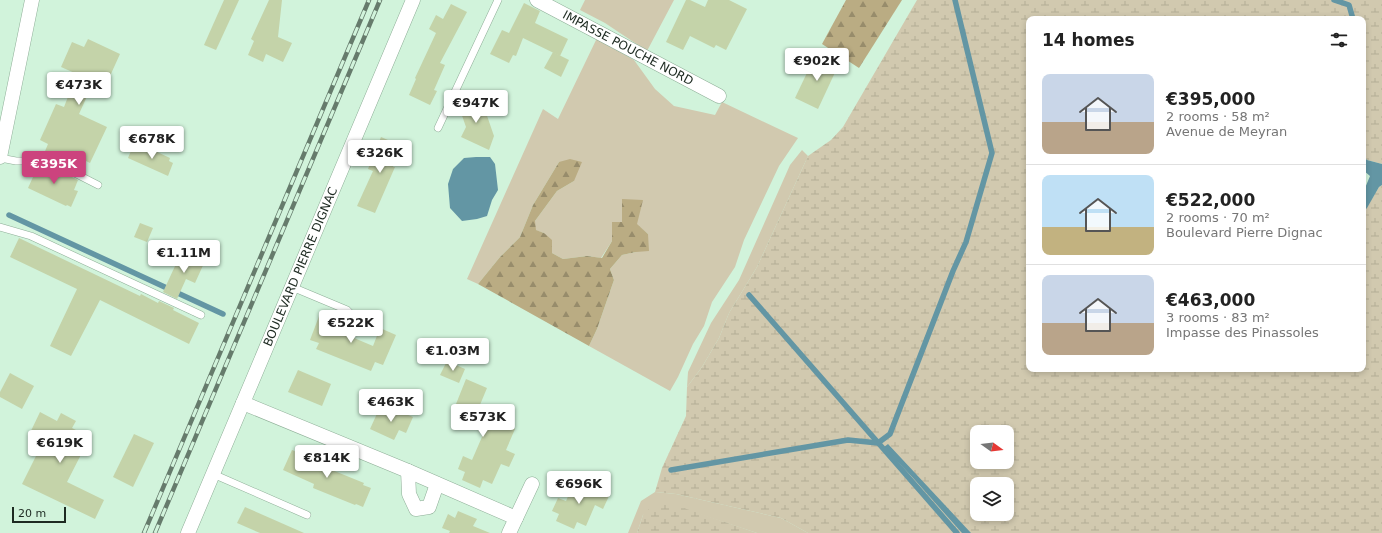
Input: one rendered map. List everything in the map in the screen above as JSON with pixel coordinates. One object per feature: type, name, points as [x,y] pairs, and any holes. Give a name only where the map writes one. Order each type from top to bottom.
[{"type":"street","points":[[0,157],[32,0]]},
{"type":"street","name":"BOULEVARD PIERRE DIGNAC","points":[[188,533],[413,0]]},
{"type":"street","name":"IMPASSE POUCHE NORD","points":[[537,0],[719,96]]},
{"type":"street","points":[[243,403],[408,471],[516,518]]},
{"type":"street","points":[[408,471],[409,494],[416,509],[428,507],[437,484]]},
{"type":"street","points":[[509,533],[532,484]]},
{"type":"lane","points":[[438,128],[498,0]]},
{"type":"lane","points":[[0,157],[16,161],[51,161],[98,185]]},
{"type":"lane","points":[[0,227],[30,236],[201,315]]},
{"type":"lane","points":[[292,287],[347,310],[366,329]]},
{"type":"lane","points":[[213,474],[308,515]]},
{"type":"green space","points":[[585,0],[674,0],[647,51],[605,23],[580,10]]},
{"type":"green space","points":[[846,0],[902,0],[859,68],[822,44]]},
{"type":"green space","points":[[917,0],[1382,0],[1382,164],[1366,159],[1366,16],[1026,16],[1026,372],[1366,372],[1366,208],[1379,187],[1382,185],[1382,533],[808,533],[781,518],[676,494],[655,492],[662,468],[686,416],[687,387],[702,367],[719,338],[729,313],[757,267],[808,156],[831,140],[843,127]]},
{"type":"green space","points":[[597,38],[634,60],[655,89],[674,106],[715,115],[722,102],[798,138],[779,166],[744,240],[735,267],[712,302],[704,326],[693,344],[670,391],[589,346],[597,329],[614,280],[610,269],[622,255],[636,252],[648,234],[636,224],[612,222],[612,241],[601,258],[587,256],[563,259],[552,253],[544,233],[535,230],[535,221],[557,191],[574,181],[559,162],[533,205],[520,237],[500,257],[478,284],[467,279],[543,109],[558,119]]},
{"type":"green space","points":[[802,150],[808,156],[757,267],[729,313],[719,338],[702,367],[687,387],[688,372],[711,323],[739,280],[790,165]]},
{"type":"green space","points":[[570,159],[582,162],[574,181],[557,191],[535,221],[536,230],[544,233],[552,240],[552,253],[563,259],[587,256],[602,258],[612,241],[612,222],[622,222],[622,199],[643,200],[637,224],[648,234],[649,251],[622,255],[610,269],[614,280],[597,329],[589,346],[478,284],[500,257],[520,237],[533,205],[559,162]]},
{"type":"green space","points":[[655,492],[676,494],[781,518],[808,533],[757,533],[675,506],[643,515],[637,533],[628,533],[641,501]]},
{"type":"green space","points":[[654,504],[675,505],[757,533],[637,533],[643,515]]},
{"type":"water","points":[[490,157],[495,164],[498,190],[492,200],[487,216],[462,221],[450,208],[448,184],[453,169],[464,158]]},
{"type":"water","points":[[1366,159],[1382,164],[1382,185],[1379,187],[1366,209],[1366,186],[1370,176],[1366,173]]},
{"type":"water","points":[[888,444],[971,533],[962,533],[884,447]]},
{"type":"building","points":[[224,0],[239,0],[216,50],[204,45]]},
{"type":"building","points":[[269,0],[282,0],[278,37],[292,43],[283,62],[266,54],[263,62],[248,55],[254,41],[251,39]]},
{"type":"building","points":[[686,0],[690,0],[705,7],[708,0],[729,0],[747,9],[726,50],[716,45],[714,48],[690,36],[683,50],[666,42]]},
{"type":"building","points":[[524,3],[540,11],[535,23],[568,39],[560,56],[523,38],[516,56],[513,55],[509,63],[490,54],[502,30],[509,33]]},
{"type":"building","points":[[451,4],[467,12],[440,63],[445,65],[434,90],[437,91],[430,105],[409,95],[416,79],[415,78],[436,33],[429,29],[436,15],[443,19]]},
{"type":"building","points":[[88,39],[120,54],[105,87],[94,81],[79,114],[107,127],[90,163],[86,161],[82,171],[53,156],[43,156],[48,144],[40,140],[56,104],[64,107],[77,74],[61,67],[72,42],[84,47]]},
{"type":"building","points":[[553,52],[569,60],[561,77],[544,68]]},
{"type":"building","points":[[815,56],[838,66],[818,109],[795,98]]},
{"type":"building","points":[[464,98],[484,107],[494,136],[489,150],[461,137],[466,127],[459,107]]},
{"type":"building","points":[[381,137],[402,146],[393,167],[395,167],[375,213],[357,206],[373,171],[368,169]]},
{"type":"building","points":[[133,146],[154,155],[155,151],[170,158],[169,161],[173,163],[168,176],[128,158]]},
{"type":"building","points":[[38,166],[50,166],[78,180],[74,190],[78,191],[71,207],[28,188]]},
{"type":"building","points":[[140,223],[153,228],[147,242],[134,237]]},
{"type":"building","points":[[19,238],[140,296],[141,294],[158,303],[159,301],[174,308],[173,310],[199,323],[189,344],[100,300],[71,356],[50,346],[77,289],[10,257]]},
{"type":"building","points":[[182,251],[205,261],[195,283],[186,279],[177,299],[163,292]]},
{"type":"building","points":[[321,311],[340,318],[335,330],[373,346],[380,328],[396,335],[383,365],[375,362],[371,371],[316,349],[319,343],[310,340]]},
{"type":"building","points":[[447,361],[465,369],[459,383],[440,375]]},
{"type":"building","points":[[298,370],[331,384],[322,406],[288,392]]},
{"type":"building","points":[[10,373],[34,386],[22,409],[0,397],[0,392]]},
{"type":"building","points":[[466,379],[487,388],[477,412],[515,429],[506,450],[515,454],[509,467],[501,464],[492,484],[483,480],[480,488],[462,480],[465,472],[458,469],[463,456],[472,460],[485,430],[455,418],[460,405],[456,404]]},
{"type":"building","points":[[380,407],[387,410],[389,407],[413,417],[406,433],[399,430],[394,440],[370,429]]},
{"type":"building","points":[[40,412],[57,421],[61,413],[76,421],[72,428],[90,437],[67,482],[104,500],[95,519],[22,484],[43,442],[29,435]]},
{"type":"building","points":[[134,434],[154,443],[133,487],[113,477]]},
{"type":"building","points":[[292,450],[334,467],[332,470],[364,483],[363,485],[371,488],[363,507],[313,488],[314,484],[283,470]]},
{"type":"building","points":[[575,481],[609,496],[603,509],[595,505],[586,526],[577,522],[574,529],[556,521],[559,514],[552,511],[558,498],[566,501]]},
{"type":"building","points":[[245,507],[304,533],[260,533],[237,523]]},
{"type":"building","points":[[458,511],[477,519],[473,526],[490,533],[449,533],[450,531],[442,528],[448,514],[455,518]]},
{"type":"waterway","points":[[671,470],[848,440],[878,443],[890,434],[953,271],[966,242],[992,153],[955,0]]},
{"type":"waterway","points":[[1334,0],[1349,5],[1352,16]]},
{"type":"waterway","points":[[9,215],[223,314]]},
{"type":"waterway","points":[[749,295],[957,533]]},
{"type":"railway","points":[[144,533],[369,0]]},
{"type":"railway","points":[[155,533],[380,0]]}]
